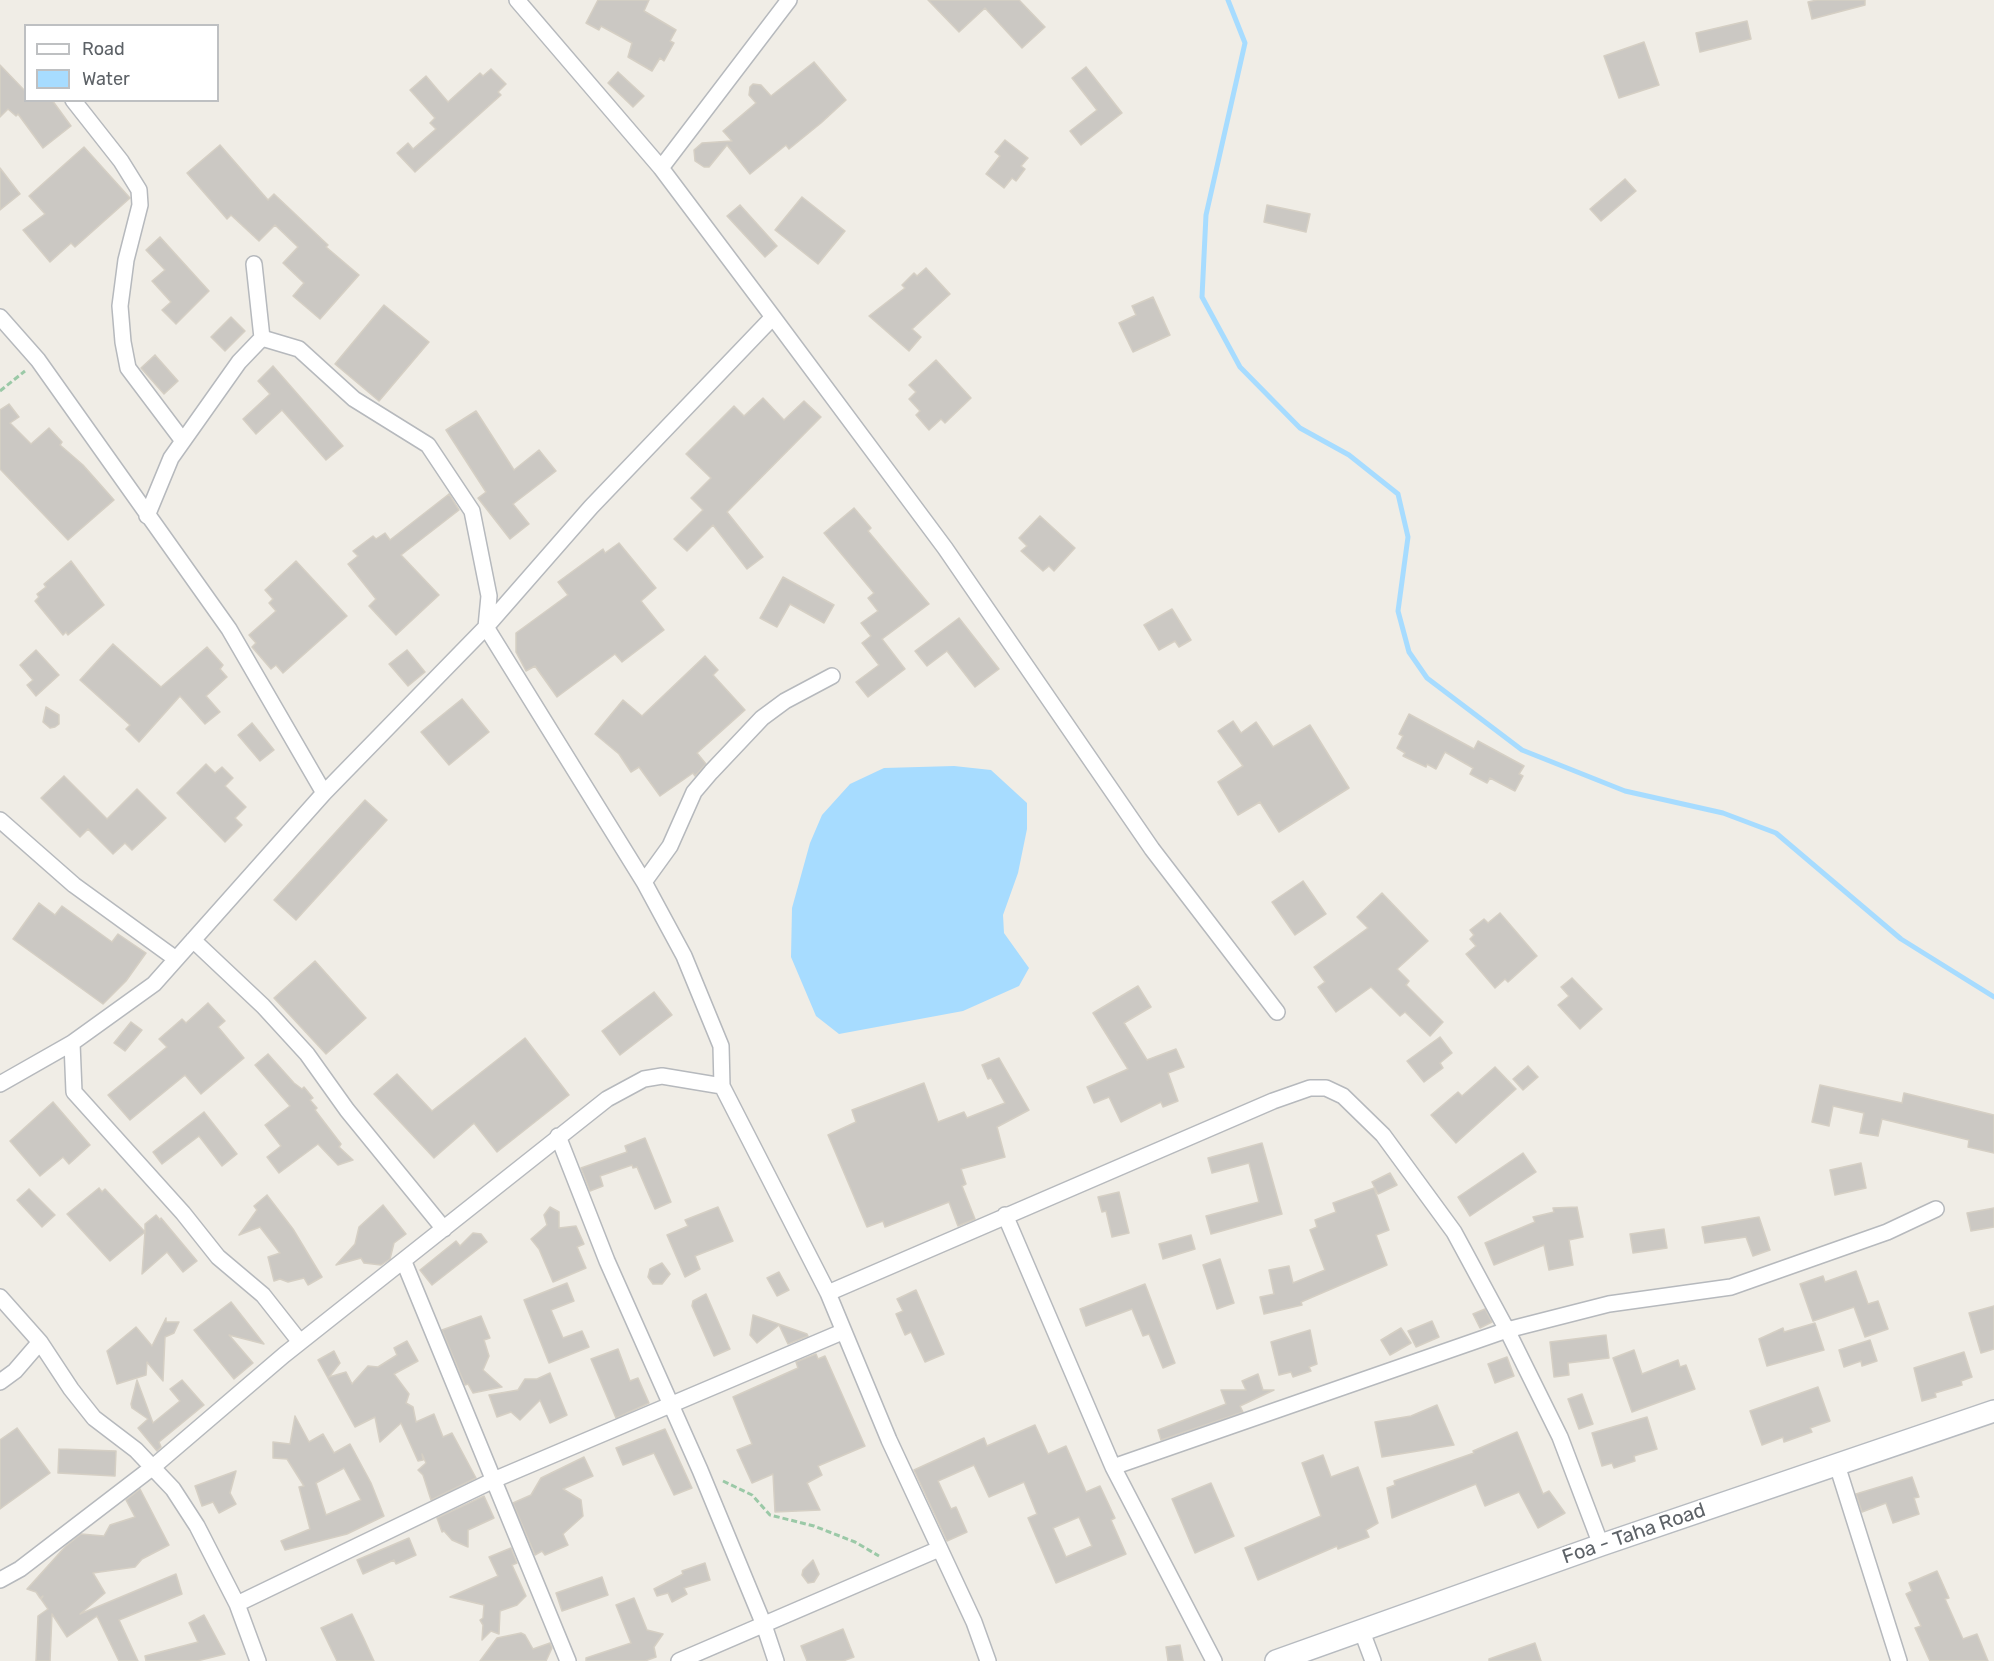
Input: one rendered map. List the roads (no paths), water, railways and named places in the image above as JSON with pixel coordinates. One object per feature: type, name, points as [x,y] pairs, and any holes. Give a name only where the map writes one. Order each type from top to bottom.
[{"type":"street","points":[[517,0],[661,168],[773,317],[945,548],[1152,849],[1277,1012]]},
{"type":"street","points":[[661,168],[789,0]]},
{"type":"street","points":[[75,102],[121,161],[139,190],[140,205],[126,260],[120,306],[124,351],[128,368],[183,441]]},
{"type":"street","points":[[254,264],[262,338]]},
{"type":"street","points":[[0,317],[38,360],[229,629],[324,793]]},
{"type":"street","points":[[3,1077],[72,1043],[154,984],[324,793],[486,627],[591,507],[773,317]]},
{"type":"street","points":[[147,516],[171,458],[238,362],[262,338]]},
{"type":"street","points":[[262,338],[299,349],[354,399],[428,445],[472,511],[489,596],[486,627],[644,882],[684,956],[710,1013],[721,1046],[722,1086],[828,1293],[842,1332],[988,1661]]},
{"type":"street","points":[[644,882],[670,846],[694,792],[711,772],[762,718],[785,701],[832,676]]},
{"type":"street","points":[[0,820],[74,885],[176,959]]},
{"type":"street","points":[[193,940],[263,1006],[308,1054],[347,1110],[444,1229]]},
{"type":"street","points":[[72,1043],[74,1092],[183,1213],[218,1257],[263,1295],[300,1342]]},
{"type":"street","points":[[0,1580],[20,1569],[153,1467],[300,1342],[404,1262],[558,1136],[608,1099],[644,1079],[662,1076],[722,1086]]},
{"type":"street","points":[[828,1293],[1273,1101],[1310,1088],[1326,1088],[1342,1096],[1390,1143],[1454,1232],[1507,1330],[1560,1437],[1601,1545]]},
{"type":"street","points":[[558,1136],[607,1261],[672,1404],[764,1624],[776,1661]]},
{"type":"street","points":[[1113,1467],[1507,1330],[1609,1304],[1731,1287],[1887,1232],[1936,1209]]},
{"type":"street","points":[[1005,1215],[1113,1467],[1214,1661]]},
{"type":"street","points":[[404,1262],[496,1479],[568,1661]]},
{"type":"street","points":[[0,1297],[40,1342],[71,1389],[94,1418],[136,1450],[172,1489],[197,1526],[237,1604],[258,1661]]},
{"type":"street","points":[[237,1604],[496,1479],[842,1332]]},
{"type":"street","points":[[0,1382],[15,1371],[40,1342]]},
{"type":"street","name":"Foa - Taha Road","points":[[1276,1661],[1601,1545],[1994,1411]]},
{"type":"street","points":[[1837,1465],[1899,1661]]},
{"type":"street","points":[[679,1661],[939,1548]]},
{"type":"street","points":[[1361,1629],[1373,1661]]},
{"type":"water","points":[[954,766],[991,770],[1027,803],[1027,829],[1018,873],[1003,915],[1004,933],[1029,968],[1019,986],[963,1011],[839,1034],[816,1016],[791,957],[792,908],[810,843],[822,815],[850,784],[884,768]]},
{"type":"waterway","points":[[1228,0],[1245,43],[1206,215],[1202,297],[1240,367],[1300,428],[1349,455],[1398,494],[1408,537],[1398,611],[1409,652],[1427,678],[1522,750],[1625,791],[1723,813],[1776,833],[1901,939],[1994,997]]}]
